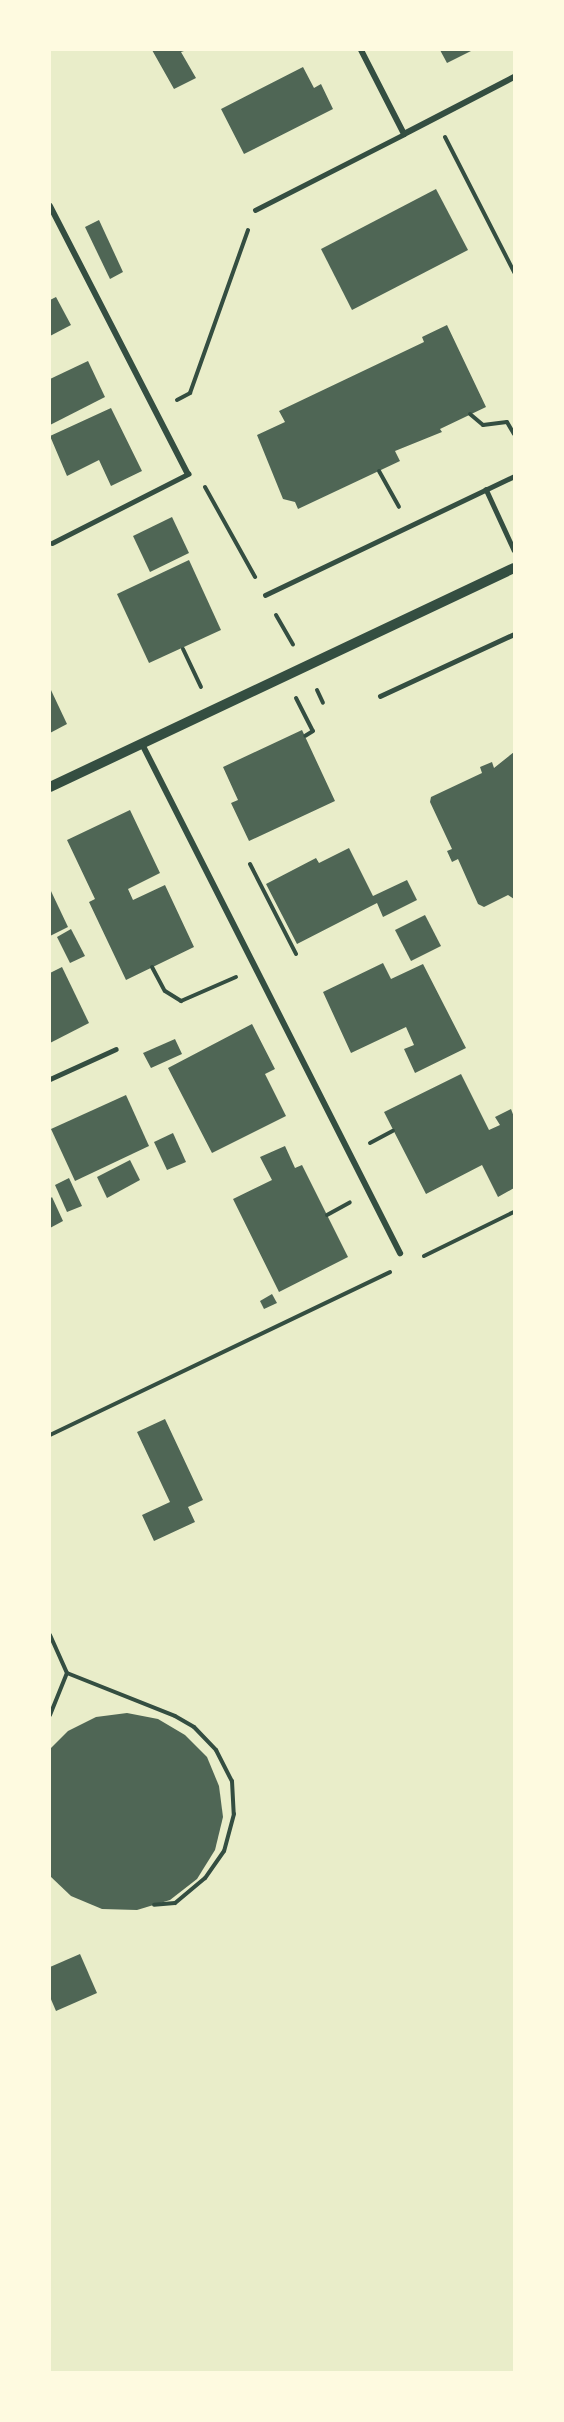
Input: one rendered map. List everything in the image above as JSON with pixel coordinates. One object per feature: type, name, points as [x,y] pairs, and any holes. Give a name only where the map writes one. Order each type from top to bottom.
[{"type":"street","points":[[362,50],[404,134],[514,77]]},
{"type":"street","points":[[50,206],[188,474]]},
{"type":"street","points":[[50,787],[514,568]]},
{"type":"street","points":[[142,744],[400,1253]]},
{"type":"lane","points":[[255,210],[404,134]]},
{"type":"lane","points":[[52,543],[188,474]]},
{"type":"lane","points":[[265,595],[514,476]]},
{"type":"lane","points":[[486,489],[514,550]]},
{"type":"lane","points":[[380,696],[514,634]]},
{"type":"lane","points":[[50,1079],[116,1049]]},
{"type":"path","points":[[435,118],[514,272]]},
{"type":"path","points":[[155,411],[190,393],[255,210]]},
{"type":"path","points":[[470,414],[483,424],[507,422],[514,434]]},
{"type":"path","points":[[379,471],[399,507]]},
{"type":"path","points":[[188,474],[209,490],[297,652]]},
{"type":"path","points":[[183,650],[199,683]]},
{"type":"path","points":[[314,685],[324,703]]},
{"type":"path","points":[[299,705],[313,731],[305,736]]},
{"type":"path","points":[[250,864],[296,954]]},
{"type":"path","points":[[152,967],[165,991],[181,1001],[232,979]]},
{"type":"path","points":[[371,1142],[393,1131]]},
{"type":"path","points":[[327,1215],[347,1204]]},
{"type":"path","points":[[428,1254],[514,1212]]},
{"type":"path","points":[[50,1435],[394,1270]]},
{"type":"path","points":[[50,1635],[67,1673],[175,1716],[194,1727],[216,1750],[231,1781],[234,1814],[224,1851],[205,1878],[175,1903],[154,1905]]},
{"type":"path","points":[[50,1715],[67,1673]]},
{"type":"building","points":[[152,50],[187,50],[181,52],[196,78],[174,89]]},
{"type":"building","points":[[440,50],[473,50],[447,63]]},
{"type":"building","points":[[303,67],[314,88],[321,84],[333,109],[244,154],[221,109]]},
{"type":"building","points":[[436,189],[468,250],[352,310],[321,249]]},
{"type":"building","points":[[99,220],[123,272],[110,279],[85,227]]},
{"type":"building","points":[[56,297],[71,325],[50,336],[50,300]]},
{"type":"building","points":[[447,325],[486,407],[440,429],[442,432],[395,451],[400,461],[298,509],[295,502],[283,499],[257,435],[285,422],[279,411],[424,342],[422,337]]},
{"type":"building","points":[[88,361],[105,397],[50,425],[50,379]]},
{"type":"building","points":[[111,408],[142,471],[111,486],[99,460],[67,476],[50,436]]},
{"type":"building","points":[[172,517],[189,553],[150,572],[133,536]]},
{"type":"building","points":[[189,560],[221,630],[149,663],[117,594]]},
{"type":"building","points":[[50,688],[67,724],[50,733]]},
{"type":"building","points":[[302,730],[335,801],[249,841],[231,803],[238,800],[223,767]]},
{"type":"building","points":[[514,752],[514,899],[508,895],[484,907],[478,904],[458,859],[452,862],[447,851],[452,849],[430,802],[431,797],[482,773],[480,767],[492,762],[494,768]]},
{"type":"building","points":[[130,810],[160,873],[128,889],[133,900],[165,885],[194,947],[126,980],[89,902],[95,899],[67,840]]},
{"type":"building","points":[[349,848],[373,896],[407,880],[417,900],[383,917],[377,903],[297,944],[266,884],[316,858],[319,863]]},
{"type":"building","points":[[50,889],[68,927],[50,936]]},
{"type":"building","points":[[425,915],[441,946],[411,961],[395,930]]},
{"type":"building","points":[[71,929],[85,956],[70,963],[57,937]]},
{"type":"building","points":[[383,963],[391,979],[423,964],[466,1048],[415,1073],[404,1049],[414,1045],[406,1027],[351,1053],[323,992]]},
{"type":"building","points":[[62,967],[89,1023],[50,1043],[50,973]]},
{"type":"building","points":[[252,1024],[275,1069],[265,1074],[286,1116],[212,1153],[168,1068]]},
{"type":"building","points":[[175,1039],[182,1054],[151,1068],[143,1053]]},
{"type":"building","points":[[461,1074],[489,1130],[500,1125],[495,1117],[511,1109],[514,1117],[514,1188],[498,1197],[482,1165],[426,1194],[384,1112]]},
{"type":"building","points":[[126,1095],[149,1146],[75,1181],[51,1129]]},
{"type":"building","points":[[173,1133],[186,1162],[167,1170],[154,1142]]},
{"type":"building","points":[[285,1146],[295,1168],[302,1165],[348,1257],[279,1292],[233,1199],[272,1180],[260,1157]]},
{"type":"building","points":[[130,1160],[140,1180],[107,1198],[97,1177]]},
{"type":"building","points":[[69,1178],[82,1206],[67,1212],[55,1185]]},
{"type":"building","points":[[52,1197],[63,1221],[50,1228],[50,1199]]},
{"type":"building","points":[[272,1294],[277,1303],[264,1309],[260,1301]]},
{"type":"building","points":[[165,1419],[203,1500],[188,1507],[195,1522],[154,1541],[142,1515],[170,1502],[137,1432]]},
{"type":"building","points":[[127,1713],[158,1719],[185,1735],[207,1757],[219,1786],[223,1817],[215,1850],[197,1879],[170,1900],[137,1910],[102,1909],[71,1896],[50,1876],[50,1749],[68,1731],[96,1717]]},
{"type":"building","points":[[80,1954],[97,1993],[56,2011],[50,1997],[50,1967]]}]
